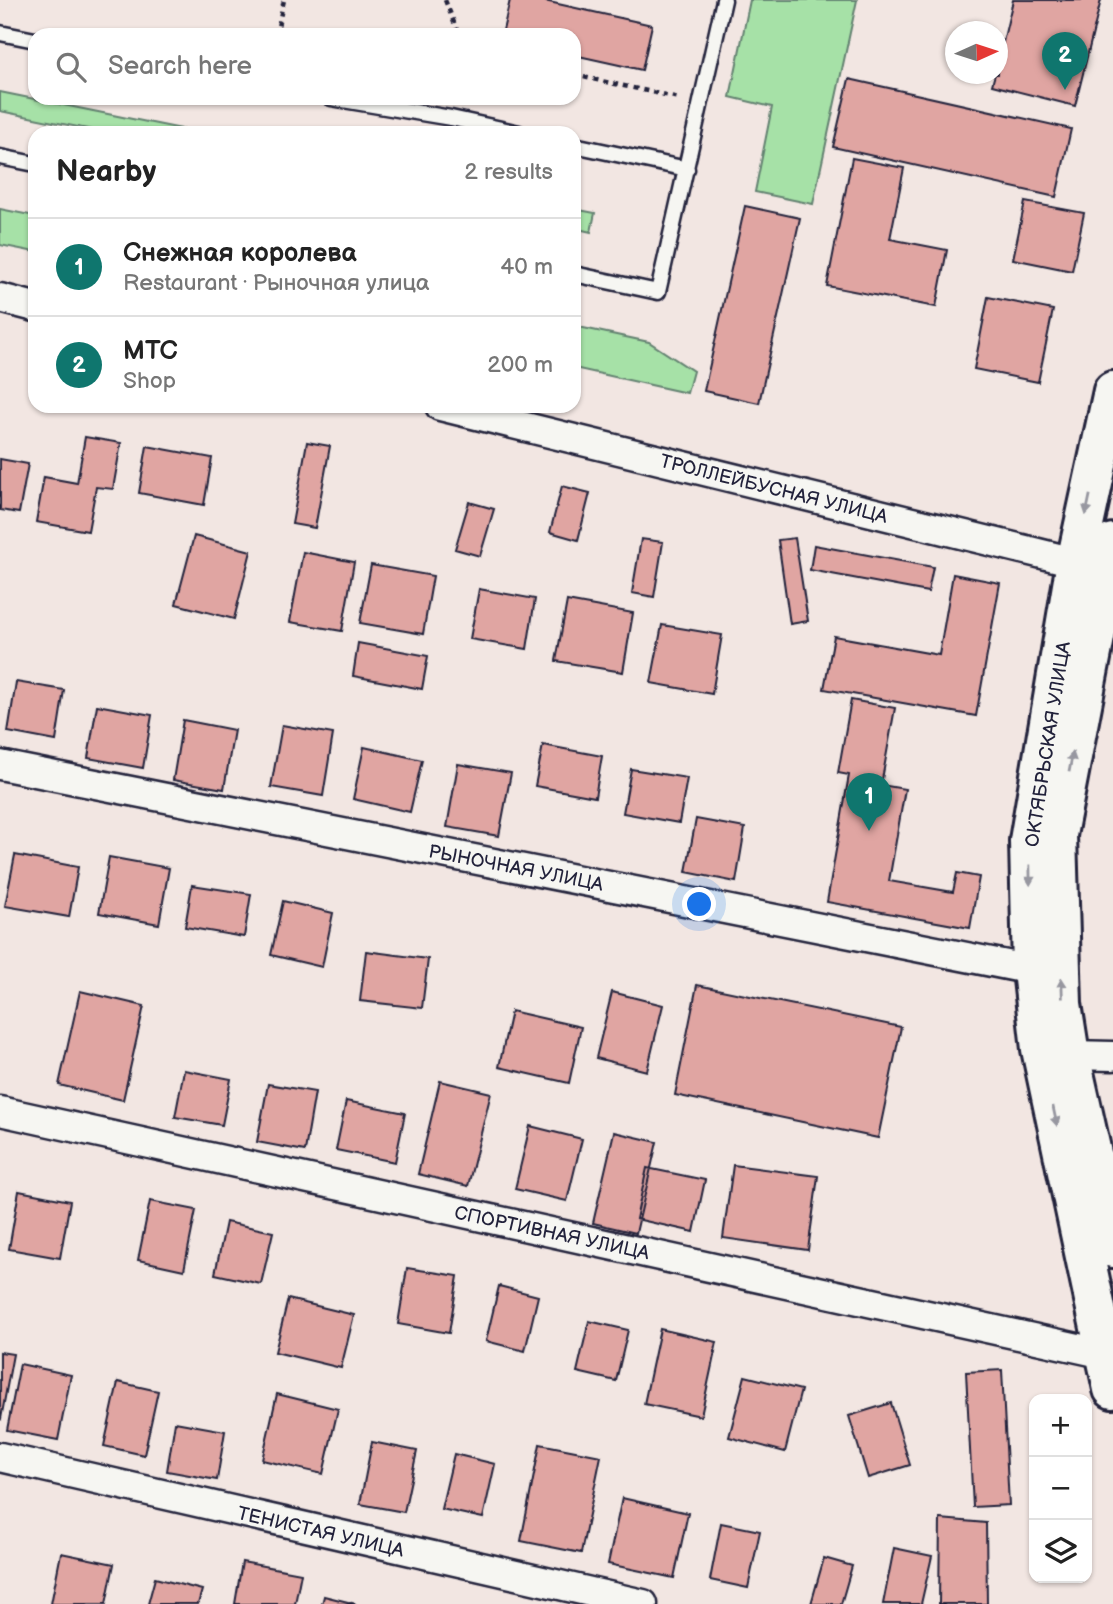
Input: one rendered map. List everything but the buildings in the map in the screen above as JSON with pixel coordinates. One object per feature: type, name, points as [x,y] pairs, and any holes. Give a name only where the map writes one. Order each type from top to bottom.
[{"type":"main road","name":"ОКТЯБРЬСКАЯ УЛИЦА","points":[[1113,391],[1099,558],[1057,835],[1062,1004],[1070,1055],[1113,1248]]},
{"type":"main road","name":"ОКТЯБРЬСКАЯ УЛИЦА","points":[[1099,558],[1029,841],[1032,970],[1041,1049],[1109,1371]]},
{"type":"street","points":[[0,298],[28,305]]},
{"type":"street","name":"ТРОЛЛЕЙБУСНАЯ УЛИЦА","points":[[470,413],[1099,558]]},
{"type":"street","name":"РЫНОЧНАЯ УЛИЦА","points":[[0,765],[1032,970]]},
{"type":"street","points":[[1070,1055],[1113,1056]]},
{"type":"street","name":"СПОРТИВНАЯ УЛИЦА","points":[[0,1111],[1109,1371]]},
{"type":"street","name":"ТЕНИСТАЯ УЛИЦА","points":[[0,1457],[643,1604]]},
{"type":"lane","points":[[581,276],[658,292],[724,0]]},
{"type":"lane","points":[[0,33],[28,39]]},
{"type":"lane","points":[[373,105],[487,126]]},
{"type":"lane","points":[[581,146],[687,169]]},
{"type":"lane","points":[[0,157],[28,163]]},
{"type":"path","points":[[278,28],[284,0]]},
{"type":"path","points":[[445,0],[456,28]]},
{"type":"path","points":[[581,77],[702,103]]},
{"type":"green space","points":[[750,0],[857,0],[813,204],[755,192],[772,107],[730,97]]},
{"type":"green space","points":[[0,92],[28,98],[28,105],[64,105],[167,126],[73,126],[0,111]]},
{"type":"green space","points":[[0,209],[28,215],[28,251],[0,245]]},
{"type":"green space","points":[[581,210],[595,213],[591,232],[581,230]]},
{"type":"green space","points":[[581,327],[649,342],[693,371],[687,393],[581,370]]},
{"type":"place","name":"МТС","points":[[1065,90]]},
{"type":"place","name":"Снежная королева","points":[[869,831]]}]
